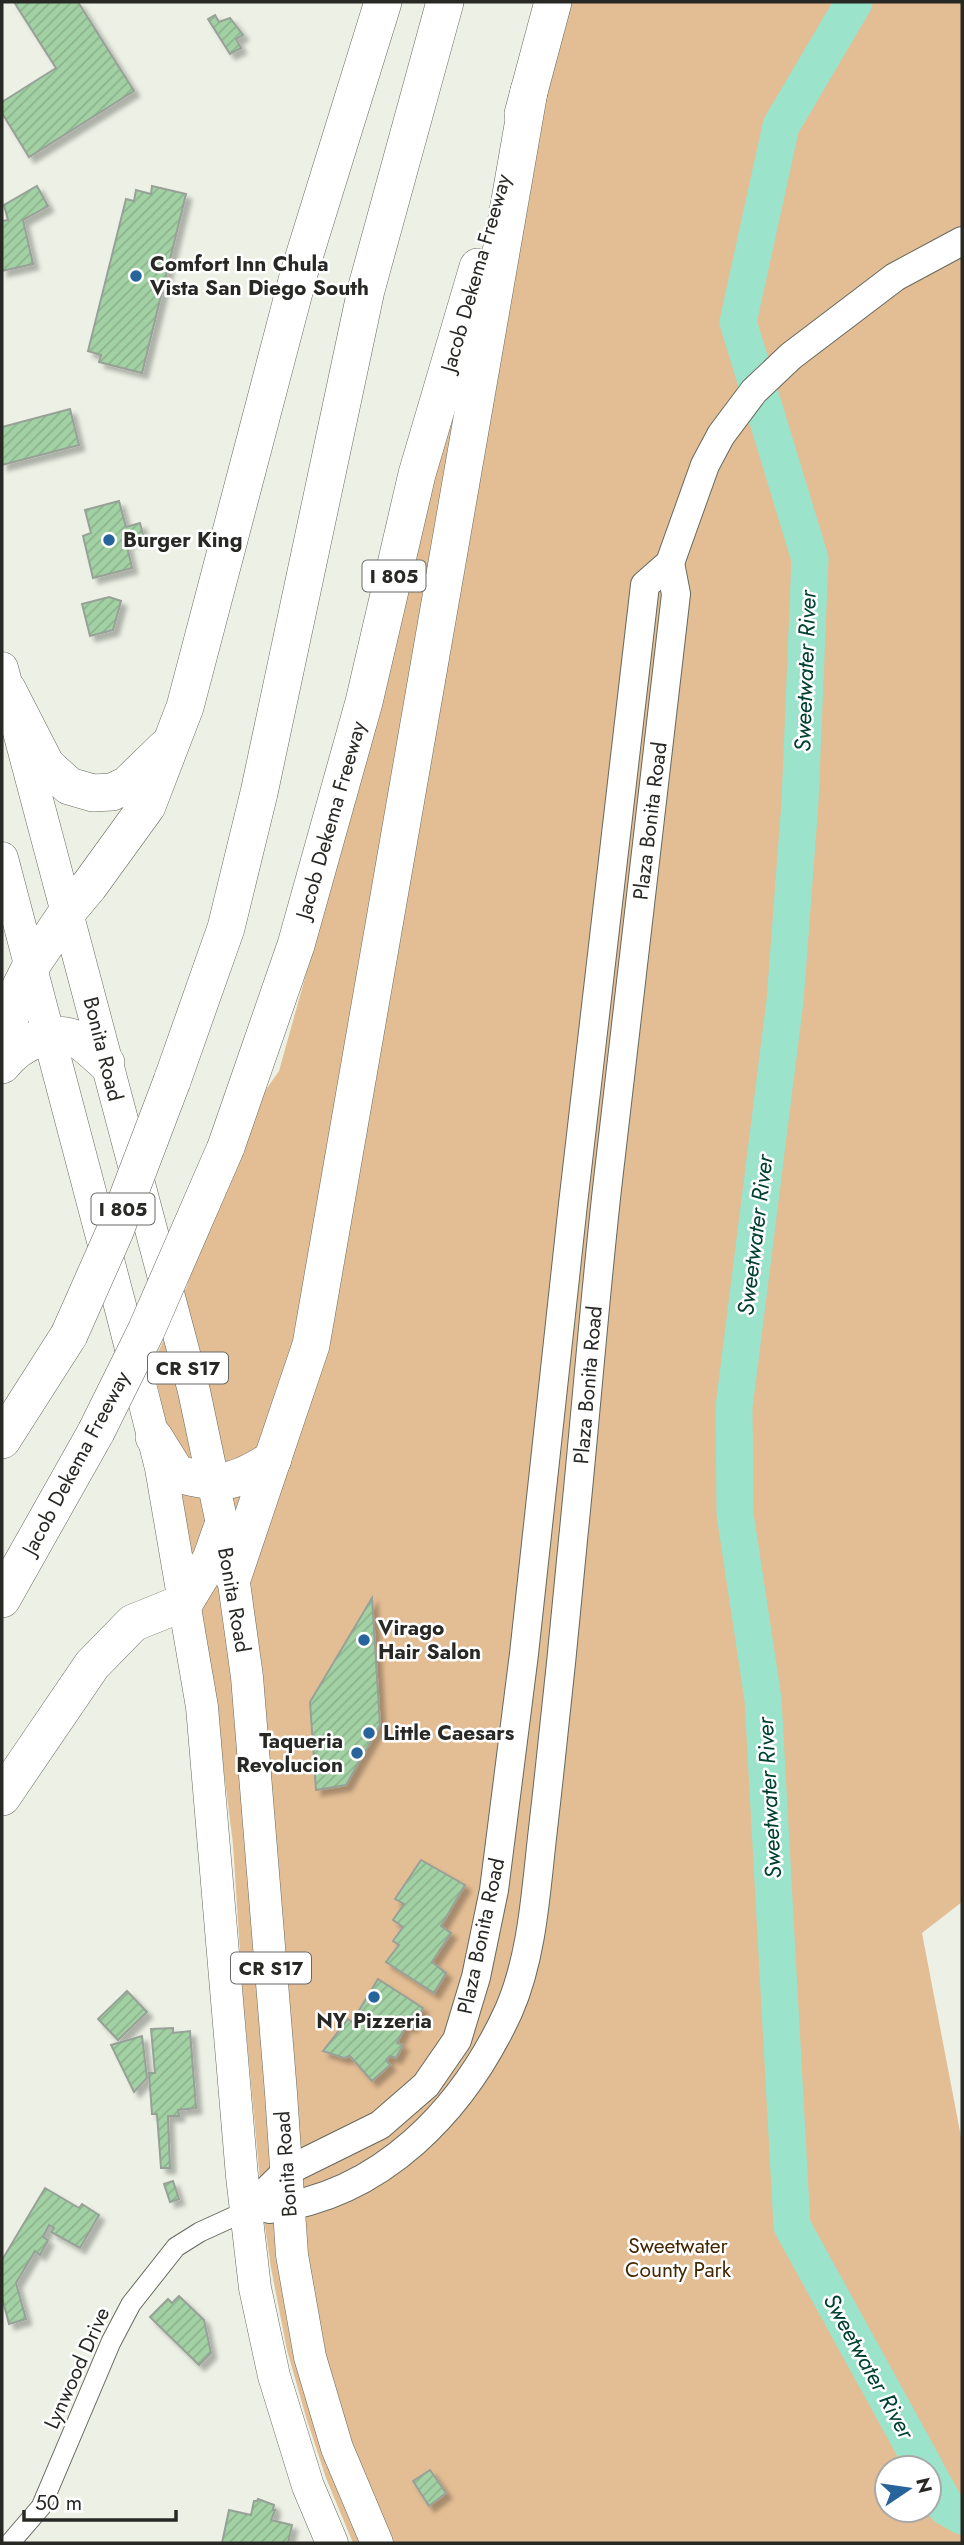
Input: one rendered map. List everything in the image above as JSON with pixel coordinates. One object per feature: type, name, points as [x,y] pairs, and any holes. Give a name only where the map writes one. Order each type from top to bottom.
[{"type":"highway","points":[[2,1045],[18,992],[32,966],[68,911],[147,806],[185,707],[299,273],[383,2]]},
{"type":"highway","name":"I 805","points":[[2,1440],[69,1335],[114,1231],[172,1081],[226,928],[262,779],[366,290],[445,2]]},
{"type":"highway","name":"Jacob Dekema Freeway","points":[[2,1599],[96,1432],[146,1331],[226,1147],[300,932],[364,702],[417,474],[553,2]]},
{"type":"highway","points":[[233,1576],[311,1345],[529,91]]},
{"type":"highway","points":[[5,679],[46,765],[73,788],[93,793],[112,792],[127,785],[171,743]]},
{"type":"highway","points":[[2,1065],[19,1049],[50,1035],[64,1035],[80,1042],[106,1063]]},
{"type":"highway","points":[[154,1437],[177,1474],[213,1483],[246,1477],[273,1460]]},
{"type":"highway","points":[[2,1797],[92,1665],[133,1623],[185,1602],[211,1559],[222,1528]]},
{"type":"main road","name":"Plaza Bonita Road","points":[[246,2211],[287,2171],[380,2125],[426,2085],[457,2040],[476,1977],[494,1890],[524,1654],[571,1218],[645,585],[670,563],[705,465],[721,435],[754,391],[791,356],[895,277],[962,241]]},
{"type":"main road","name":"Plaza Bonita Road","points":[[246,2211],[289,2206],[352,2185],[395,2159],[440,2118],[485,2059],[511,2005],[528,1945],[562,1658],[607,1192],[676,594],[670,563]]},
{"type":"main road","name":"Bonita Road","points":[[5,679],[194,1391],[233,1576],[247,1677],[292,2255],[310,2357],[337,2448],[377,2543]]},
{"type":"main road","name":"Bonita Road","points":[[2,858],[154,1437],[202,1707],[255,2288],[274,2376],[308,2486],[332,2543]]},
{"type":"street","name":"Lynwood Drive","points":[[10,2543],[41,2507],[111,2342],[131,2304],[176,2247],[200,2232],[246,2211]]},
{"type":"green space","name":"Sweetwater County Park","points":[[553,2],[962,2],[962,1902],[922,1933],[962,2142],[962,2543],[353,2543],[326,2478],[287,2350],[271,2268],[263,2212],[243,1998],[233,1844],[211,1668],[181,1494],[153,1364],[187,1286],[226,1147],[279,1071],[322,917],[430,477]]},
{"type":"building","points":[[14,2],[78,2],[134,91],[29,157],[2,113],[2,102],[56,68]]},
{"type":"building","points":[[215,15],[219,22],[230,18],[243,35],[236,39],[241,48],[230,54],[208,19]]},
{"type":"building","points":[[37,186],[48,206],[23,220],[33,264],[2,271],[2,221],[8,220],[4,205]]},
{"type":"building","name":"Comfort Inn Chula Vista San Diego South","points":[[152,186],[186,194],[142,373],[99,362],[101,355],[88,351],[126,199],[134,201],[136,190],[151,194]]},
{"type":"building","points":[[70,409],[79,445],[2,465],[2,427]]},
{"type":"building","name":"Burger King","points":[[119,501],[126,527],[140,523],[144,538],[126,542],[132,568],[93,578],[83,536],[91,533],[85,510]]},
{"type":"building","points":[[109,597],[121,601],[113,630],[90,636],[82,604]]},
{"type":"building","points":[[372,1598],[380,1725],[346,1785],[316,1790],[310,1702]]},
{"type":"building","points":[[421,1860],[465,1885],[441,1926],[451,1933],[432,1962],[446,1973],[434,1993],[386,1962],[399,1945],[393,1941],[403,1927],[393,1920],[404,1904],[395,1899]]},
{"type":"building","points":[[378,1979],[423,2008],[412,2027],[406,2025],[397,2043],[403,2045],[396,2058],[390,2056],[386,2060],[390,2065],[372,2081],[350,2056],[344,2058],[323,2051],[348,2019],[352,2022]]},
{"type":"building","points":[[127,1991],[147,2012],[118,2040],[98,2019]]},
{"type":"building","points":[[173,2028],[173,2033],[190,2031],[196,2108],[178,2110],[179,2116],[168,2116],[170,2168],[161,2168],[157,2114],[152,2114],[149,2073],[155,2073],[151,2029]]},
{"type":"building","points":[[142,2036],[147,2078],[134,2092],[111,2045]]},
{"type":"building","points":[[173,2181],[179,2199],[170,2202],[164,2184]]},
{"type":"building","points":[[45,2188],[79,2208],[82,2204],[99,2215],[80,2248],[51,2232],[54,2228],[49,2225],[43,2237],[48,2240],[40,2255],[35,2251],[16,2283],[26,2319],[9,2324],[2,2297],[2,2260]]},
{"type":"building","points":[[179,2296],[204,2320],[211,2353],[199,2365],[150,2317],[168,2299],[172,2303]]},
{"type":"building","points":[[430,2470],[446,2493],[429,2506],[413,2481]]},
{"type":"building","points":[[258,2499],[274,2505],[271,2520],[292,2525],[288,2543],[222,2543],[229,2510],[251,2515],[254,2501]]},
{"type":"waterway","name":"Sweetwater River","points":[[854,2],[781,126],[738,322],[810,559],[800,802],[785,1001],[734,1407],[735,1514],[763,1699],[792,2226],[917,2454]]},
{"type":"waterway","name":"Sweetwater River","points":[[943,2502],[946,2507],[962,2516]]},
{"type":"place","name":"Comfort Inn Chula Vista San Diego South","points":[[136,276]]},
{"type":"place","name":"Burger King","points":[[109,540]]},
{"type":"place","name":"Virago Hair Salon","points":[[364,1640]]},
{"type":"place","name":"Little Caesars","points":[[369,1733]]},
{"type":"place","name":"Taqueria Revolucion","points":[[357,1753]]},
{"type":"place","name":"NY Pizzeria","points":[[374,1997]]}]
